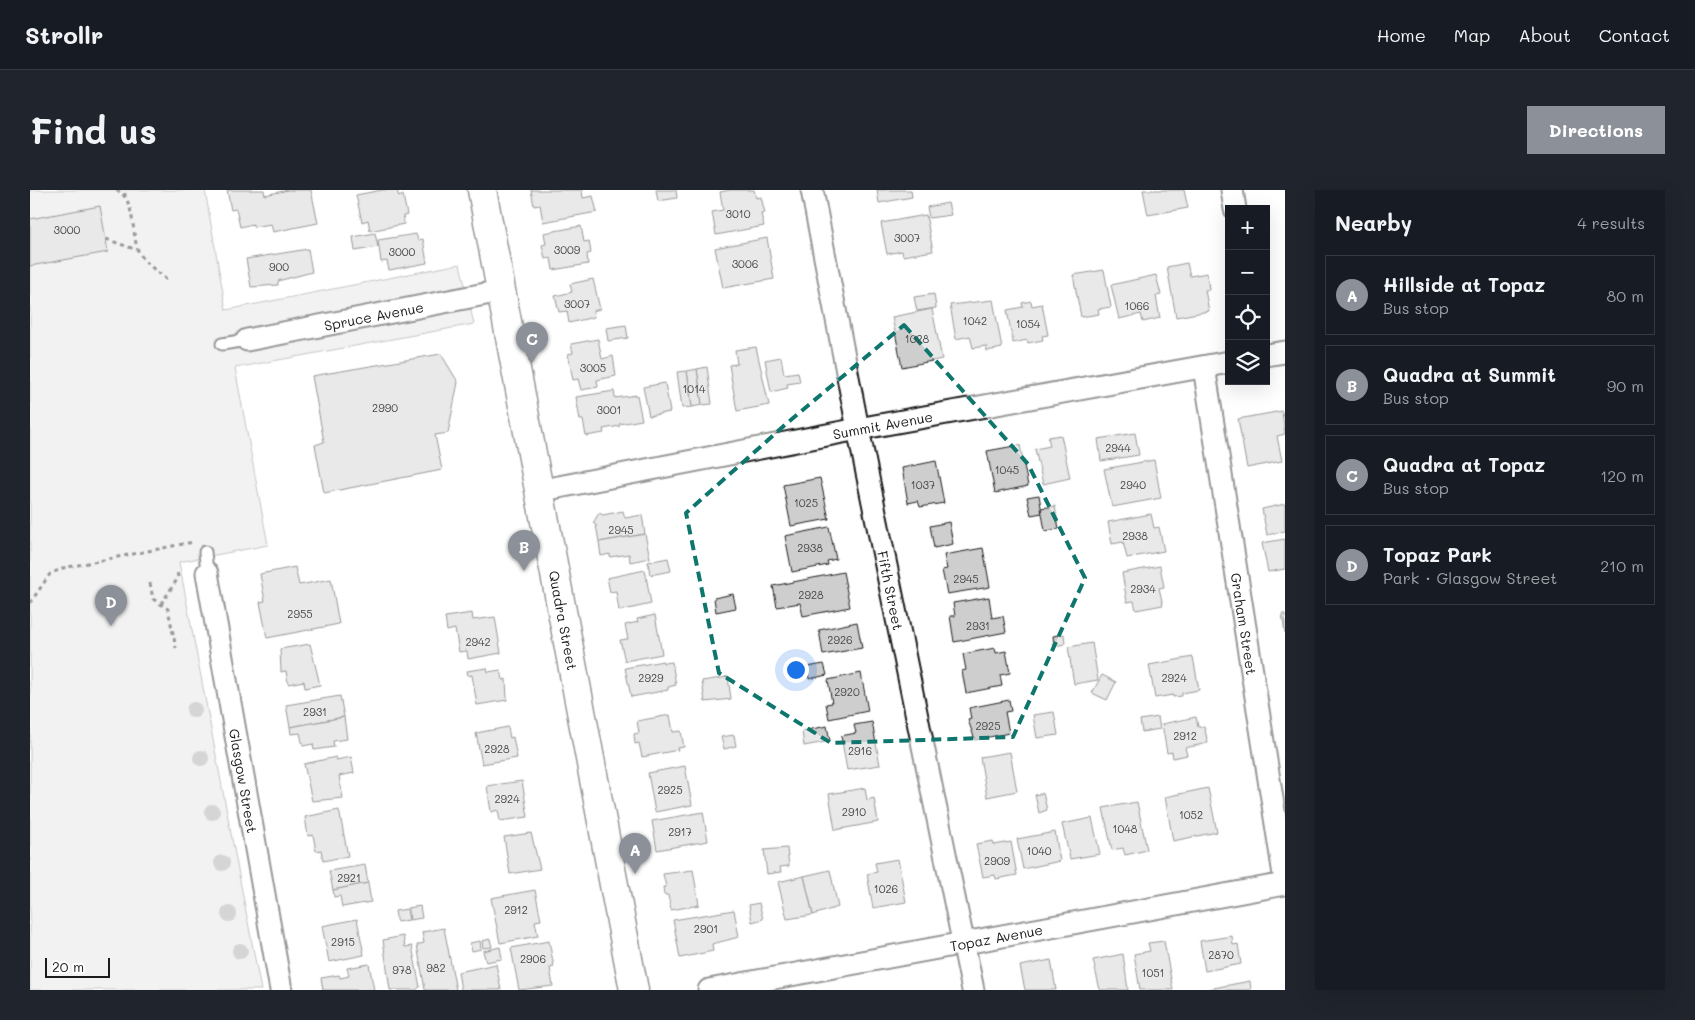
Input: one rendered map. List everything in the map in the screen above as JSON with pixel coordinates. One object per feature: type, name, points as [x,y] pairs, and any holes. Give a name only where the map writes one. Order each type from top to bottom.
[{"type":"main road","name":"Quadra Street","points":[[482,190],[634,990]]},
{"type":"street","name":"Fifth Street","points":[[812,190],[858,429],[973,990]]},
{"type":"street","points":[[1232,190],[1234,205]]},
{"type":"street","name":"Spruce Avenue","points":[[247,340],[501,291]]},
{"type":"street","points":[[1270,354],[1285,352]]},
{"type":"street","name":"Summit Avenue","points":[[538,492],[858,429],[1225,363]]},
{"type":"street","name":"Graham Street","points":[[1204,366],[1285,882]]},
{"type":"street","name":"Glasgow Street","points":[[206,562],[281,990]]},
{"type":"street","name":"Topaz Avenue","points":[[709,990],[1285,882]]},
{"type":"lane","points":[[222,344],[247,340]]},
{"type":"path","points":[[116,190],[121,192],[125,198]]},
{"type":"path","points":[[125,190],[125,198],[138,250]]},
{"type":"path","points":[[106,239],[138,250],[168,281]]},
{"type":"path","points":[[30,603],[50,574],[63,568],[200,540]]},
{"type":"path","points":[[161,604],[178,578],[177,570]]},
{"type":"path","points":[[150,583],[153,599],[168,609],[176,648]]},
{"type":"highlighted area","points":[[904,325],[1028,464],[1085,578],[1013,737],[831,743],[719,673],[686,513],[786,424]]},
{"type":"shaded area","points":[[30,190],[205,190],[226,310],[460,264],[474,324],[235,368],[268,545],[179,562],[261,990],[30,990]]},
{"type":"building","points":[[227,190],[264,190],[265,195],[288,190],[311,190],[318,223],[273,232],[271,224],[253,227],[253,224],[240,227],[236,209],[231,210]]},
{"type":"building","points":[[382,190],[397,190],[399,197],[403,195],[407,215],[403,216],[404,224],[370,231],[368,220],[362,222],[356,195]]},
{"type":"building","points":[[531,190],[582,190],[583,198],[593,196],[597,212],[543,222],[540,205],[534,206]]},
{"type":"building","points":[[656,190],[676,190],[677,198],[658,201]]},
{"type":"building","points":[[754,190],[756,198],[761,197],[765,213],[761,214],[764,226],[716,235],[712,212],[723,210],[720,192]]},
{"type":"building","points":[[877,190],[911,190],[912,197],[879,203]]},
{"type":"building","points":[[1143,190],[1184,190],[1188,208],[1148,215]]},
{"type":"building","points":[[948,203],[951,215],[929,218],[927,207]]},
{"type":"building","points":[[100,206],[108,252],[30,266],[30,219]]},
{"type":"building","points":[[926,215],[933,251],[903,256],[902,251],[887,254],[881,223]]},
{"type":"building","points":[[581,226],[584,242],[589,241],[591,253],[587,254],[588,264],[553,270],[551,258],[545,259],[542,245],[546,244],[544,233]]},
{"type":"building","points":[[375,233],[378,247],[355,251],[353,237]]},
{"type":"building","points":[[416,234],[418,240],[423,239],[427,263],[389,270],[387,261],[381,262],[378,240]]},
{"type":"building","points":[[767,238],[774,279],[723,288],[715,248]]},
{"type":"building","points":[[308,249],[312,272],[278,281],[278,285],[251,287],[246,259]]},
{"type":"building","points":[[1187,263],[1190,276],[1207,273],[1209,290],[1205,290],[1209,311],[1176,317],[1167,267]]},
{"type":"building","points":[[1104,270],[1111,307],[1098,309],[1099,314],[1081,317],[1073,275]]},
{"type":"building","points":[[1156,275],[1161,295],[1156,296],[1160,318],[1143,322],[1141,314],[1119,319],[1111,285]]},
{"type":"building","points":[[593,279],[600,309],[593,311],[594,317],[569,323],[567,311],[559,312],[555,296],[572,292],[570,284]]},
{"type":"building","points":[[934,294],[936,308],[917,311],[914,297]]},
{"type":"building","points":[[993,300],[1002,348],[987,351],[986,346],[973,348],[970,336],[956,339],[950,305]]},
{"type":"building","points":[[1031,301],[1032,306],[1042,304],[1048,335],[1042,336],[1043,340],[1028,343],[1027,340],[1013,343],[1007,310],[1023,307],[1022,303]]},
{"type":"building","points":[[932,309],[942,359],[902,367],[892,317]]},
{"type":"building","points":[[626,325],[628,338],[608,341],[606,328]]},
{"type":"building","points":[[598,339],[602,359],[613,356],[616,376],[597,380],[598,387],[581,390],[578,379],[573,380],[568,354],[573,353],[571,344]]},
{"type":"building","points":[[756,347],[769,405],[737,411],[729,365],[737,364],[735,350]]},
{"type":"building","points":[[441,354],[458,382],[448,433],[435,435],[442,470],[324,493],[315,445],[324,442],[312,376]]},
{"type":"building","points":[[781,357],[784,374],[798,372],[800,382],[787,384],[788,388],[771,392],[765,360]]},
{"type":"building","points":[[707,367],[712,404],[702,405],[697,369]]},
{"type":"building","points":[[697,369],[702,405],[692,407],[687,371]]},
{"type":"building","points":[[687,371],[692,407],[682,408],[677,372]]},
{"type":"building","points":[[665,383],[670,412],[649,416],[643,387]]},
{"type":"building","points":[[614,391],[615,398],[637,395],[642,420],[619,424],[620,426],[603,429],[604,433],[586,436],[583,420],[580,420],[576,397]]},
{"type":"building","points":[[1282,411],[1285,434],[1277,436],[1282,461],[1247,468],[1238,419]]},
{"type":"building","points":[[1135,433],[1139,455],[1101,461],[1098,439]]},
{"type":"building","points":[[1061,435],[1070,478],[1043,484],[1035,449],[1050,446],[1048,437]]},
{"type":"building","points":[[1020,445],[1028,486],[995,493],[987,451]]},
{"type":"building","points":[[1154,460],[1161,498],[1112,507],[1104,469]]},
{"type":"building","points":[[936,461],[944,503],[920,507],[918,501],[908,503],[902,468]]},
{"type":"building","points":[[820,478],[829,519],[791,526],[783,485]]},
{"type":"building","points":[[1039,495],[1042,513],[1031,515],[1027,497]]},
{"type":"building","points":[[1285,504],[1285,531],[1267,535],[1262,509]]},
{"type":"building","points":[[1055,506],[1059,529],[1045,531],[1041,508]]},
{"type":"building","points":[[623,511],[625,518],[642,515],[645,534],[599,542],[596,525],[593,523],[599,513],[603,515]]},
{"type":"building","points":[[1151,514],[1154,528],[1159,527],[1164,551],[1127,558],[1123,542],[1112,544],[1108,522]]},
{"type":"building","points":[[949,522],[953,544],[934,548],[930,526]]},
{"type":"building","points":[[829,527],[836,559],[827,561],[828,565],[792,572],[785,536]]},
{"type":"building","points":[[645,534],[650,558],[630,562],[629,554],[610,557],[610,554],[601,556],[599,542]]},
{"type":"building","points":[[1285,539],[1285,569],[1268,572],[1262,543]]},
{"type":"building","points":[[983,548],[990,587],[947,594],[942,570],[947,569],[944,555]]},
{"type":"building","points":[[668,558],[671,571],[650,575],[648,562]]},
{"type":"building","points":[[1160,566],[1164,587],[1159,588],[1163,605],[1136,610],[1134,601],[1127,602],[1122,573]]},
{"type":"building","points":[[295,567],[299,585],[331,579],[339,624],[267,638],[260,602],[265,601],[260,574]]},
{"type":"building","points":[[645,570],[651,604],[619,611],[616,591],[610,592],[607,578]]},
{"type":"building","points":[[843,572],[850,607],[803,616],[800,603],[777,607],[773,586]]},
{"type":"building","points":[[733,594],[736,608],[716,612],[714,598]]},
{"type":"building","points":[[989,597],[992,618],[1003,616],[1006,632],[954,642],[950,616],[955,616],[953,603]]},
{"type":"building","points":[[472,613],[473,620],[495,617],[501,653],[468,659],[467,651],[459,652],[455,629],[447,631],[445,617]]},
{"type":"building","points":[[1282,614],[1285,614],[1285,633]]},
{"type":"building","points":[[655,615],[662,654],[625,661],[620,640],[628,639],[625,625],[638,622],[637,619]]},
{"type":"building","points":[[857,622],[862,648],[823,655],[819,630]]},
{"type":"building","points":[[1064,634],[1065,644],[1054,646],[1053,636]]},
{"type":"building","points":[[1092,643],[1098,680],[1074,684],[1068,647]]},
{"type":"building","points":[[310,644],[320,685],[305,688],[304,681],[288,684],[286,671],[281,672],[280,649]]},
{"type":"building","points":[[995,648],[996,653],[1006,651],[1010,673],[1000,675],[1002,686],[966,693],[962,671],[966,670],[963,654]]},
{"type":"building","points":[[1193,657],[1199,690],[1182,693],[1182,696],[1173,697],[1173,695],[1155,698],[1149,665]]},
{"type":"building","points":[[663,661],[663,663],[672,662],[676,685],[668,687],[668,690],[631,697],[625,668]]},
{"type":"building","points":[[824,664],[827,675],[809,679],[807,667]]},
{"type":"building","points":[[487,668],[488,672],[501,670],[503,680],[506,679],[507,700],[477,705],[472,675],[468,676],[467,671]]},
{"type":"building","points":[[861,673],[868,711],[829,719],[826,704],[832,703],[828,680]]},
{"type":"building","points":[[1102,675],[1116,682],[1107,700],[1092,693]]},
{"type":"building","points":[[728,677],[731,699],[705,702],[702,681]]},
{"type":"building","points":[[340,696],[344,717],[290,727],[286,705]]},
{"type":"building","points":[[1009,700],[1011,711],[1005,712],[1009,733],[975,740],[968,720],[971,719],[969,708]]},
{"type":"building","points":[[1054,712],[1058,735],[1037,738],[1033,715]]},
{"type":"building","points":[[670,715],[673,732],[681,731],[684,747],[677,748],[678,750],[642,757],[639,743],[635,744],[634,734],[639,733],[637,721]]},
{"type":"building","points":[[344,717],[347,739],[333,741],[334,747],[314,750],[313,744],[303,746],[300,733],[291,734],[290,727]]},
{"type":"building","points":[[1158,717],[1160,729],[1142,732],[1140,720]]},
{"type":"building","points":[[1196,717],[1198,727],[1204,726],[1208,743],[1185,748],[1187,755],[1173,758],[1172,752],[1167,753],[1162,724]]},
{"type":"building","points":[[872,722],[880,765],[847,770],[841,736],[856,733],[854,725]]},
{"type":"building","points":[[827,726],[830,741],[804,746],[802,731]]},
{"type":"building","points":[[508,727],[510,738],[513,737],[517,758],[482,764],[476,733]]},
{"type":"building","points":[[734,735],[736,746],[724,749],[721,737]]},
{"type":"building","points":[[1010,752],[1017,791],[987,797],[980,757]]},
{"type":"building","points":[[336,757],[336,760],[351,757],[354,773],[339,776],[343,798],[312,801],[304,764]]},
{"type":"building","points":[[685,766],[692,805],[655,812],[648,773]]},
{"type":"building","points":[[522,781],[528,817],[500,821],[498,810],[491,812],[487,786]]},
{"type":"building","points":[[865,788],[867,800],[874,798],[878,822],[835,830],[829,794]]},
{"type":"building","points":[[1208,788],[1217,832],[1173,841],[1165,797]]},
{"type":"building","points":[[1043,793],[1047,810],[1039,813],[1035,795]]},
{"type":"building","points":[[1137,802],[1147,850],[1125,855],[1123,848],[1112,850],[1103,808]]},
{"type":"building","points":[[339,810],[348,856],[323,861],[321,850],[316,851],[313,835],[308,836],[305,817]]},
{"type":"building","points":[[703,812],[708,841],[657,850],[652,821]]},
{"type":"building","points":[[1092,818],[1100,854],[1070,859],[1062,824]]},
{"type":"building","points":[[1055,832],[1060,861],[1023,869],[1017,839]]},
{"type":"building","points":[[531,833],[540,869],[510,874],[504,837]]},
{"type":"building","points":[[993,841],[994,845],[1011,842],[1017,875],[996,879],[995,875],[983,877],[976,844]]},
{"type":"building","points":[[787,848],[789,866],[780,867],[781,872],[767,874],[764,850]]},
{"type":"building","points":[[898,859],[906,902],[873,908],[867,874],[877,872],[875,863]]},
{"type":"building","points":[[365,865],[368,883],[333,890],[329,871]]},
{"type":"building","points":[[693,870],[699,905],[671,910],[668,895],[664,895],[663,887],[666,887],[663,874]]},
{"type":"building","points":[[830,870],[838,907],[813,915],[804,876]]},
{"type":"building","points":[[804,876],[813,915],[787,919],[778,882]]},
{"type":"building","points":[[368,883],[371,902],[342,907],[340,896],[334,897],[333,890]]},
{"type":"building","points":[[535,890],[541,920],[535,921],[538,936],[500,943],[491,898]]},
{"type":"building","points":[[759,903],[763,919],[752,922],[749,905]]},
{"type":"building","points":[[420,906],[422,918],[410,920],[408,908]]},
{"type":"building","points":[[407,909],[409,920],[397,922],[395,911]]},
{"type":"building","points":[[734,910],[739,937],[712,944],[713,951],[680,958],[673,920]]},
{"type":"building","points":[[357,919],[364,955],[329,962],[322,926]]},
{"type":"building","points":[[444,928],[456,990],[425,990],[417,945],[424,943],[422,932]]},
{"type":"building","points":[[403,936],[405,947],[412,946],[420,987],[416,990],[390,990],[383,940]]},
{"type":"building","points":[[1232,936],[1233,945],[1238,944],[1241,964],[1205,971],[1200,941]]},
{"type":"building","points":[[490,939],[492,947],[483,948],[482,941]]},
{"type":"building","points":[[480,941],[481,949],[472,951],[470,943]]},
{"type":"building","points":[[549,941],[554,967],[550,968],[553,986],[519,990],[511,948]]},
{"type":"building","points":[[1164,941],[1173,990],[1140,990],[1134,954],[1150,951],[1148,943]]},
{"type":"building","points":[[500,947],[502,959],[486,962],[483,951]]},
{"type":"building","points":[[1123,954],[1128,990],[1100,990],[1093,960]]},
{"type":"building","points":[[1051,960],[1056,990],[1025,990],[1020,966]]},
{"type":"building","points":[[369,964],[374,990],[323,990],[321,978],[339,975],[340,978],[349,976],[347,968]]},
{"type":"building","points":[[496,964],[501,990],[461,990],[458,972]]},
{"type":"building","points":[[1250,981],[1251,990],[1203,990]]},
{"type":"place","name":"Quadra at Topaz","points":[[532,363]]},
{"type":"place","name":"Quadra at Summit","points":[[524,571]]},
{"type":"place","name":"Topaz Park","points":[[111,626]]},
{"type":"place","name":"Hillside at Topaz","points":[[635,874]]}]
